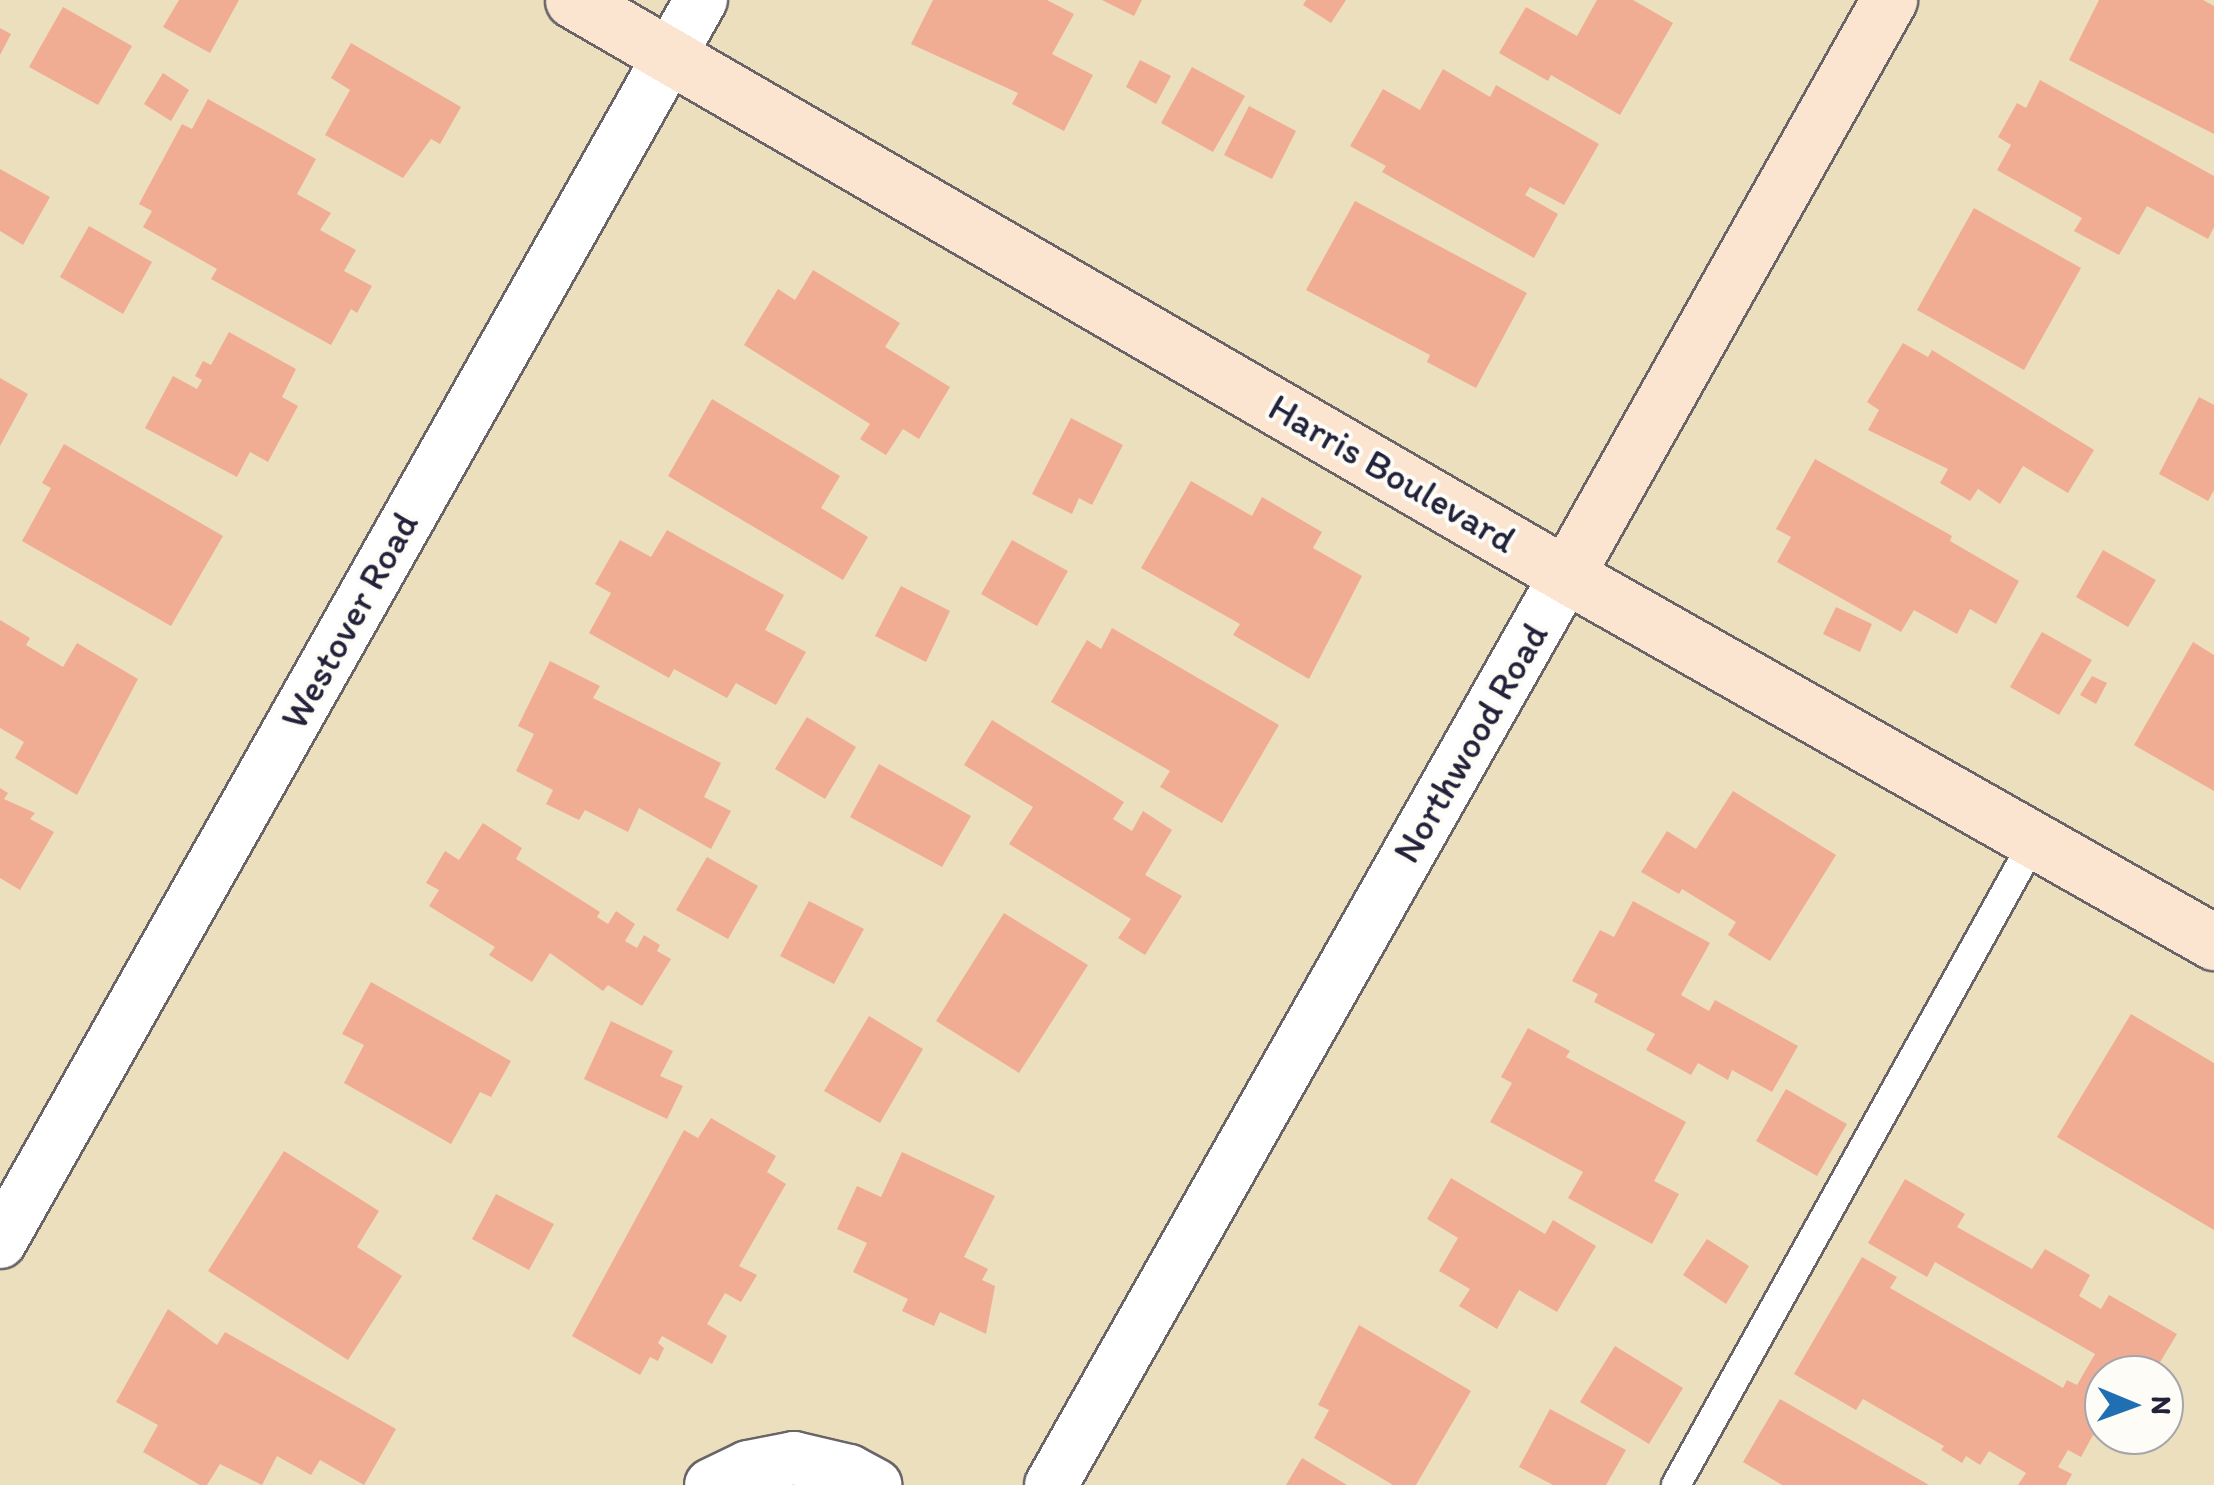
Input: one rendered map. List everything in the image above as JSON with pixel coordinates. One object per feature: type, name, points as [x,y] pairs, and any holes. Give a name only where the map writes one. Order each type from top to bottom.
[{"type":"street","name":"Harris Boulevard","points":[[573,0],[671,53],[1566,575],[2214,942]]},
{"type":"street","name":"Westover Road","points":[[0,1242],[701,0]]},
{"type":"street","name":"Northwood Road","points":[[1051,1485],[1888,0]]},
{"type":"street","points":[[711,1485],[748,1467],[794,1458],[849,1471],[875,1485]]},
{"type":"lane","points":[[1676,1485],[2034,841]]},
{"type":"building","points":[[179,0],[239,0],[210,53],[163,27]]},
{"type":"building","points":[[933,0],[1047,0],[1074,14],[1052,54],[1093,75],[1064,131],[1012,104],[1018,93],[911,44]]},
{"type":"building","points":[[1102,0],[1142,0],[1134,16]]},
{"type":"building","points":[[1306,0],[1346,0],[1331,23],[1303,5]]},
{"type":"building","points":[[1597,0],[1633,0],[1673,23],[1620,115],[1551,75],[1548,81],[1499,53],[1526,7],[1577,36]]},
{"type":"building","points":[[2099,0],[2203,0],[2214,6],[2214,134],[2069,60]]},
{"type":"building","points":[[63,7],[132,46],[98,105],[29,67]]},
{"type":"building","points":[[0,28],[11,34],[0,55]]},
{"type":"building","points":[[351,43],[461,107],[440,144],[431,139],[403,178],[325,135],[350,90],[331,78]]},
{"type":"building","points":[[1140,60],[1171,76],[1156,104],[1126,87]]},
{"type":"building","points":[[1192,67],[1245,96],[1213,152],[1161,123]]},
{"type":"building","points":[[1443,69],[1490,97],[1496,85],[1599,144],[1564,205],[1530,187],[1525,195],[1558,214],[1534,258],[1382,172],[1386,166],[1350,146],[1383,89],[1420,110]]},
{"type":"building","points":[[163,73],[189,90],[171,121],[144,104]]},
{"type":"building","points":[[2040,80],[2214,176],[2214,227],[2208,239],[2147,206],[2119,255],[2074,231],[2082,218],[1997,170],[2011,145],[1998,137],[2017,103],[2026,108]]},
{"type":"building","points":[[208,99],[316,159],[297,194],[331,213],[320,230],[356,250],[344,271],[372,286],[357,313],[351,309],[331,345],[211,279],[217,269],[143,227],[152,211],[139,204],[182,124],[192,129]]},
{"type":"building","points":[[1249,106],[1296,131],[1272,179],[1224,155]]},
{"type":"building","points":[[0,169],[50,197],[23,245],[0,231]]},
{"type":"building","points":[[1355,201],[1527,293],[1476,388],[1427,362],[1430,355],[1306,290]]},
{"type":"building","points":[[1974,208],[2081,268],[2024,370],[1917,310]]},
{"type":"building","points":[[89,226],[152,262],[123,314],[60,277]]},
{"type":"building","points":[[813,270],[900,323],[885,347],[950,387],[919,439],[903,429],[886,455],[860,439],[870,424],[744,345],[778,289],[795,300]]},
{"type":"building","points":[[229,332],[296,369],[282,397],[298,406],[268,462],[250,452],[237,477],[145,428],[173,376],[197,389],[202,380],[195,376],[203,361],[211,365]]},
{"type":"building","points":[[1903,343],[1928,357],[1932,350],[2094,450],[2068,493],[2023,466],[2000,504],[1978,489],[1970,501],[1940,483],[1948,469],[1868,430],[1879,410],[1867,402]]},
{"type":"building","points":[[0,378],[28,394],[0,446]]},
{"type":"building","points":[[2199,397],[2214,405],[2214,490],[2208,501],[2159,474]]},
{"type":"building","points":[[712,399],[840,476],[821,508],[868,537],[843,580],[668,476]]},
{"type":"building","points":[[1071,418],[1123,445],[1092,505],[1079,498],[1072,514],[1032,494]]},
{"type":"building","points":[[64,444],[223,536],[171,626],[22,541],[51,488],[42,483]]},
{"type":"building","points":[[1815,459],[1952,536],[1950,541],[2019,581],[1996,624],[1970,609],[1957,634],[1914,610],[1901,632],[1777,562],[1791,537],[1776,529]]},
{"type":"building","points":[[1191,481],[1252,516],[1262,497],[1322,532],[1313,548],[1362,576],[1309,679],[1233,635],[1240,624],[1141,568]]},
{"type":"building","points":[[667,530],[784,595],[765,630],[806,652],[776,705],[736,683],[727,698],[674,669],[669,678],[589,633],[611,593],[595,584],[620,540],[651,557]]},
{"type":"building","points":[[1012,540],[1068,571],[1037,626],[981,594]]},
{"type":"building","points":[[2103,550],[2156,580],[2128,627],[2076,597]]},
{"type":"building","points":[[901,586],[950,611],[926,662],[875,636]]},
{"type":"building","points":[[1836,607],[1872,624],[1860,652],[1823,634]]},
{"type":"building","points":[[0,620],[30,638],[26,645],[63,667],[77,643],[138,679],[77,795],[15,758],[24,742],[0,728]]},
{"type":"building","points":[[1112,628],[1279,725],[1222,823],[1160,787],[1170,771],[1051,702],[1087,640],[1101,649]]},
{"type":"building","points":[[2042,632],[2092,660],[2059,715],[2010,687]]},
{"type":"building","points":[[2193,642],[2214,655],[2214,791],[2134,745]]},
{"type":"building","points":[[550,661],[600,686],[593,698],[721,763],[704,797],[731,811],[711,849],[639,808],[628,832],[585,810],[579,820],[546,804],[553,790],[516,771],[534,734],[518,726]]},
{"type":"building","points":[[2092,676],[2107,683],[2096,704],[2080,695]]},
{"type":"building","points":[[807,717],[856,747],[825,799],[775,769]]},
{"type":"building","points":[[992,720],[1124,802],[1113,819],[1132,831],[1143,811],[1172,830],[1145,875],[1182,896],[1145,955],[1118,938],[1131,919],[1009,844],[1033,807],[964,765]]},
{"type":"building","points":[[879,764],[971,816],[942,867],[850,817]]},
{"type":"building","points":[[0,788],[8,793],[4,799],[35,813],[30,819],[54,832],[20,890],[0,878]]},
{"type":"building","points":[[1733,791],[1836,855],[1770,961],[1728,935],[1736,922],[1682,889],[1679,894],[1641,872],[1667,831],[1696,849]]},
{"type":"building","points":[[483,823],[522,848],[516,859],[600,912],[597,917],[608,924],[616,911],[635,924],[625,941],[637,948],[644,935],[660,945],[657,951],[671,959],[642,1006],[608,985],[603,991],[550,953],[532,982],[489,955],[495,947],[429,906],[439,890],[426,883],[445,851],[459,860]]},
{"type":"building","points":[[707,857],[758,886],[728,939],[676,910]]},
{"type":"building","points":[[809,901],[864,929],[834,984],[780,956]]},
{"type":"building","points":[[1633,901],[1710,943],[1681,995],[1709,1011],[1715,1000],[1798,1046],[1772,1092],[1732,1070],[1728,1080],[1698,1063],[1691,1075],[1646,1050],[1655,1034],[1594,1002],[1598,994],[1572,981],[1600,930],[1614,937]]},
{"type":"building","points":[[1004,913],[1088,965],[1019,1073],[936,1021]]},
{"type":"building","points":[[371,982],[511,1061],[491,1097],[480,1092],[451,1144],[344,1083],[364,1045],[342,1034]]},
{"type":"building","points":[[2131,1014],[2214,1063],[2214,1230],[2057,1137]]},
{"type":"building","points":[[869,1016],[923,1049],[880,1123],[824,1091]]},
{"type":"building","points":[[611,1021],[673,1051],[660,1076],[683,1086],[667,1119],[584,1079]]},
{"type":"building","points":[[1528,1028],[1570,1051],[1566,1057],[1686,1122],[1654,1181],[1679,1194],[1652,1244],[1568,1198],[1583,1172],[1490,1122],[1512,1083],[1501,1077]]},
{"type":"building","points":[[1786,1089],[1847,1124],[1817,1176],[1756,1141]]},
{"type":"building","points":[[711,1118],[776,1156],[767,1172],[786,1184],[739,1266],[757,1275],[741,1302],[725,1293],[707,1324],[727,1336],[712,1364],[662,1336],[658,1343],[664,1348],[658,1361],[650,1357],[640,1375],[572,1336],[684,1130],[698,1138]]},
{"type":"building","points":[[284,1151],[379,1211],[357,1247],[402,1276],[348,1360],[208,1271]]},
{"type":"building","points":[[902,1152],[995,1196],[964,1257],[988,1269],[982,1280],[995,1286],[986,1334],[940,1312],[934,1326],[902,1311],[908,1299],[853,1272],[867,1243],[837,1229],[857,1186],[881,1197]]},
{"type":"building","points":[[1451,1178],[1545,1234],[1553,1220],[1596,1246],[1557,1312],[1519,1290],[1497,1329],[1459,1306],[1470,1289],[1439,1271],[1458,1238],[1427,1219]]},
{"type":"building","points":[[1905,1179],[1965,1214],[1957,1227],[2032,1269],[2045,1249],[2090,1275],[2079,1296],[2101,1309],[2109,1295],[2177,1334],[2164,1355],[2094,1355],[1935,1262],[1927,1277],[1868,1243]]},
{"type":"building","points":[[496,1194],[554,1224],[529,1270],[472,1239]]},
{"type":"building","points":[[1707,1239],[1749,1266],[1726,1304],[1683,1275]]},
{"type":"building","points":[[1862,1257],[1897,1277],[1890,1288],[2063,1388],[2067,1380],[2077,1385],[2084,1373],[2084,1452],[2081,1457],[2068,1450],[2058,1467],[2072,1474],[2066,1485],[2018,1485],[2026,1473],[1989,1451],[1980,1465],[1966,1456],[1962,1463],[1941,1450],[1944,1446],[1863,1399],[1856,1410],[1794,1374]]},
{"type":"building","points":[[168,1309],[217,1345],[225,1332],[396,1429],[364,1485],[320,1460],[311,1475],[277,1456],[262,1485],[220,1464],[207,1485],[200,1485],[143,1452],[158,1425],[116,1402]]},
{"type":"building","points":[[1359,1325],[1471,1391],[1416,1485],[1393,1485],[1314,1438],[1329,1410],[1318,1405]]},
{"type":"building","points":[[1615,1346],[1683,1388],[1649,1444],[1580,1402]]},
{"type":"building","points":[[1780,1399],[1929,1485],[1782,1485],[1743,1462]]},
{"type":"building","points":[[1550,1409],[1626,1450],[1606,1485],[1553,1485],[1519,1467]]},
{"type":"building","points":[[1302,1458],[1347,1485],[1286,1485]]}]
